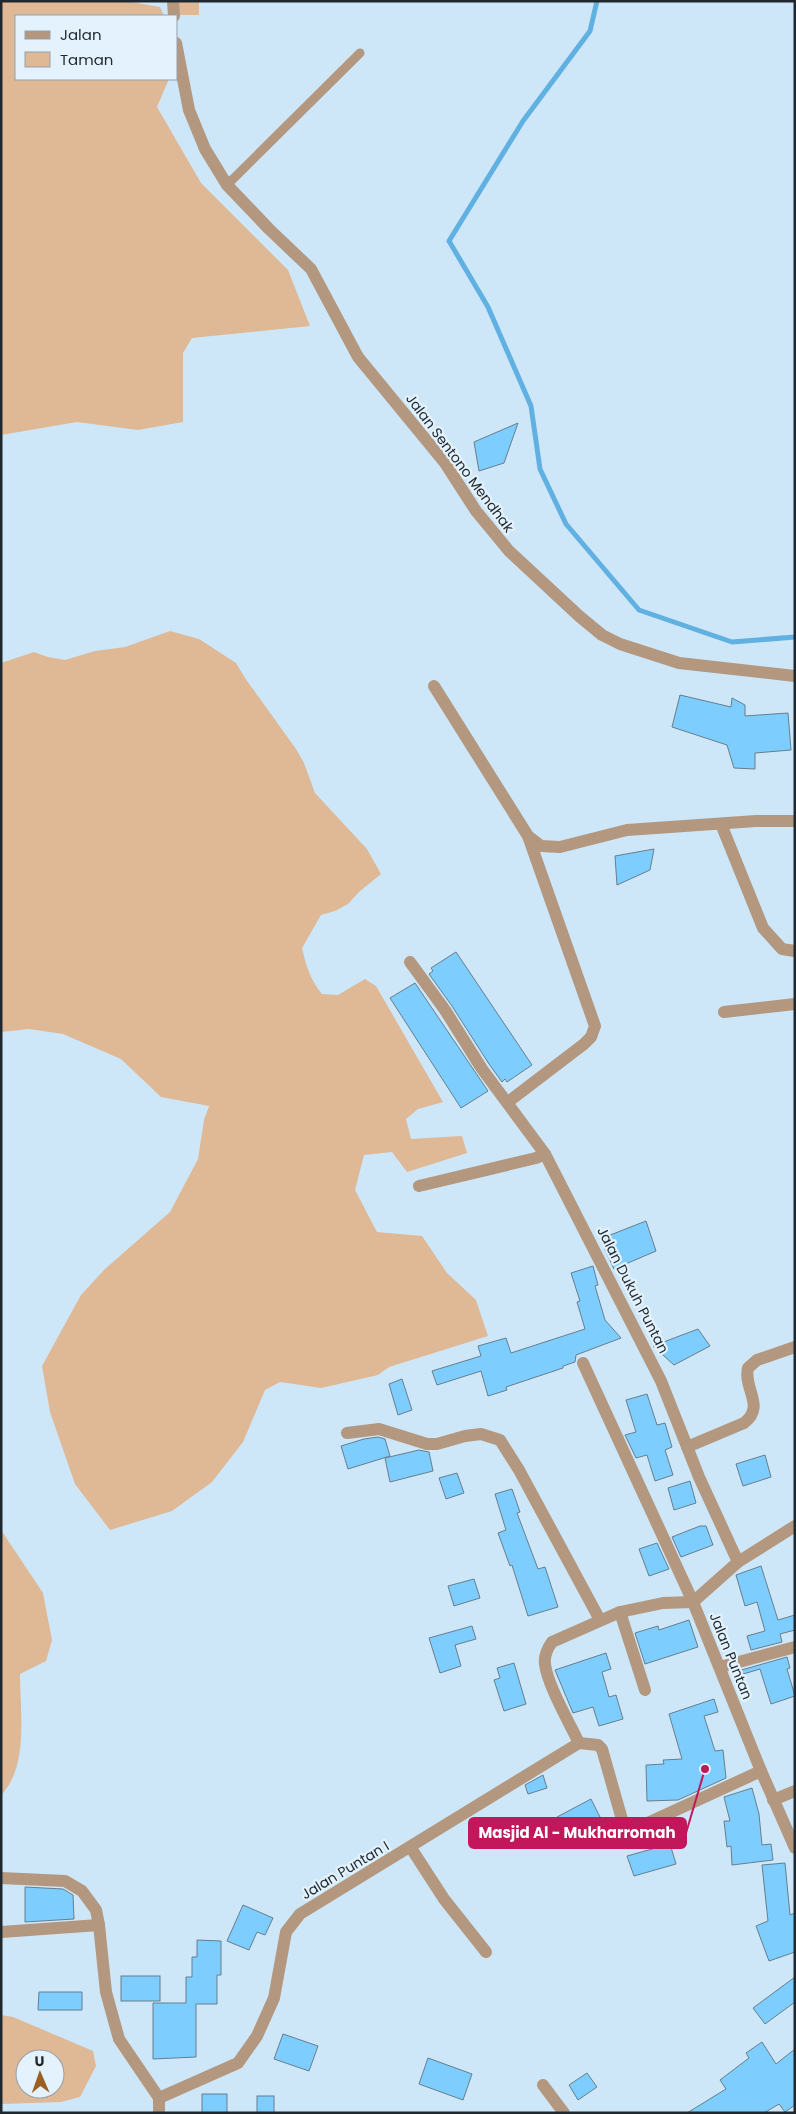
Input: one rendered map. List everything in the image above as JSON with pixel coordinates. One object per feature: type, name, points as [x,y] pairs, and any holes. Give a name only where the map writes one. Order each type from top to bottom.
[{"type":"street","points":[[174,1],[174,15]]},
{"type":"street","name":"Jalan Sentono Mendhak","points":[[178,53],[189,110],[205,149],[227,185],[311,269],[358,357],[445,463],[476,511],[508,551],[602,635],[640,652],[679,663],[795,676]]},
{"type":"street","points":[[434,686],[528,836],[595,1026],[592,1037],[584,1044],[508,1102]]},
{"type":"street","points":[[528,836],[541,846],[560,847],[627,830],[795,821]]},
{"type":"street","points":[[721,824],[763,928],[782,949],[795,951]]},
{"type":"street","name":"Jalan Dukuh Puntan","points":[[410,962],[445,1010],[482,1069],[508,1102],[555,1170],[653,1363],[738,1562]]},
{"type":"street","points":[[724,1012],[795,1004]]},
{"type":"street","points":[[419,1186],[536,1158],[545,1154]]},
{"type":"street","points":[[688,1447],[744,1423],[751,1418],[754,1413],[754,1406],[747,1380],[748,1368],[757,1360],[795,1347]]},
{"type":"street","points":[[583,1363],[693,1602],[738,1562],[795,1526]]},
{"type":"street","points":[[347,1433],[379,1429],[427,1444],[437,1444],[464,1436],[481,1434],[500,1440],[519,1470],[600,1620]]},
{"type":"street","name":"Jalan Puntan","points":[[579,1743],[544,1663],[546,1652],[552,1642],[620,1612],[662,1603],[693,1602],[773,1800],[795,1848]]},
{"type":"street","points":[[620,1612],[645,1690]]},
{"type":"street","points":[[720,1667],[795,1646]]},
{"type":"street","points":[[579,1743],[598,1745],[602,1749],[623,1823],[630,1827],[639,1827],[761,1771]]},
{"type":"street","name":"Jalan Puntan I","points":[[159,2098],[238,2063],[257,2036],[274,1998],[286,1932],[300,1914],[411,1848],[579,1743]]},
{"type":"street","points":[[773,1800],[795,1791]]},
{"type":"street","points":[[411,1848],[444,1899],[486,1952]]},
{"type":"street","points":[[1,1878],[65,1881],[82,1891],[96,1910],[100,1925],[106,1992],[119,2039],[159,2098],[159,2113]]},
{"type":"street","points":[[1,1932],[100,1925]]},
{"type":"street","points":[[543,2085],[564,2113]]},
{"type":"lane","points":[[227,185],[360,53]]},
{"type":"green space","points":[[1,1],[126,1],[160,7],[164,15],[15,15],[15,80],[169,80],[157,107],[201,183],[288,270],[310,326],[192,338],[183,353],[183,422],[138,430],[77,422],[1,435]]},
{"type":"green space","points":[[176,1],[199,1],[199,15],[176,15]]},
{"type":"green space","points":[[170,631],[199,639],[236,663],[296,749],[304,763],[315,793],[367,849],[381,874],[348,904],[335,911],[321,915],[302,948],[307,966],[311,978],[322,994],[338,995],[365,979],[376,986],[443,1102],[418,1109],[406,1119],[411,1139],[462,1136],[467,1153],[407,1172],[392,1152],[364,1155],[355,1190],[377,1232],[422,1236],[447,1273],[476,1300],[488,1336],[389,1367],[378,1375],[321,1388],[280,1382],[265,1390],[243,1442],[212,1482],[172,1511],[110,1530],[75,1484],[50,1412],[42,1366],[81,1295],[105,1269],[170,1212],[198,1159],[204,1120],[209,1106],[161,1097],[121,1059],[63,1034],[29,1029],[1,1032],[1,663],[34,652],[65,660],[95,651],[125,647]]},
{"type":"green space","points":[[1,1530],[43,1593],[52,1640],[46,1661],[20,1674],[21,1738],[19,1754],[16,1769],[10,1783],[1,1795]]},
{"type":"green space","points":[[1,2015],[13,2017],[93,2051],[96,2066],[80,2097],[61,2102],[1,2104]]},
{"type":"building","points":[[518,423],[504,463],[479,471],[474,442]]},
{"type":"building","points":[[680,695],[731,707],[732,698],[745,705],[745,716],[788,713],[791,750],[755,753],[755,769],[734,768],[727,745],[672,727]]},
{"type":"building","points":[[654,849],[650,870],[617,885],[615,856]]},
{"type":"building","points":[[456,952],[532,1065],[507,1082],[505,1079],[502,1082],[489,1064],[429,974],[433,971],[431,968]]},
{"type":"building","points":[[415,983],[488,1091],[461,1108],[390,998]]},
{"type":"building","points":[[646,1221],[656,1251],[614,1269],[600,1239]]},
{"type":"building","points":[[593,1266],[598,1285],[595,1286],[605,1320],[621,1338],[576,1355],[575,1362],[563,1366],[563,1368],[506,1387],[507,1390],[488,1396],[481,1371],[437,1385],[432,1371],[481,1356],[478,1346],[506,1338],[511,1353],[585,1329],[577,1302],[580,1301],[571,1273]]},
{"type":"building","points":[[698,1329],[710,1346],[674,1365],[653,1346]]},
{"type":"building","points":[[402,1379],[412,1410],[398,1415],[389,1384]]},
{"type":"building","points":[[647,1394],[657,1425],[665,1423],[672,1447],[665,1450],[673,1475],[655,1481],[647,1455],[636,1458],[625,1435],[636,1432],[626,1400]]},
{"type":"building","points":[[378,1437],[385,1439],[390,1456],[348,1469],[341,1446]]},
{"type":"building","points":[[419,1450],[429,1452],[433,1471],[390,1482],[385,1458]]},
{"type":"building","points":[[765,1455],[771,1477],[743,1486],[736,1464]]},
{"type":"building","points":[[457,1473],[464,1493],[446,1499],[439,1478]]},
{"type":"building","points":[[690,1481],[696,1503],[674,1510],[668,1488]]},
{"type":"building","points":[[512,1489],[520,1512],[517,1513],[538,1569],[545,1567],[558,1607],[528,1616],[512,1565],[510,1566],[498,1533],[506,1530],[495,1494]]},
{"type":"building","points":[[700,1526],[706,1526],[713,1545],[681,1557],[672,1537]]},
{"type":"building","points":[[657,1543],[669,1569],[649,1576],[639,1549]]},
{"type":"building","points":[[761,1566],[778,1620],[795,1615],[795,1630],[780,1634],[782,1642],[751,1650],[747,1636],[765,1631],[757,1602],[745,1606],[736,1575]]},
{"type":"building","points":[[474,1579],[480,1598],[454,1606],[448,1586]]},
{"type":"building","points":[[689,1620],[698,1647],[645,1664],[635,1633],[658,1626],[659,1630]]},
{"type":"building","points":[[472,1626],[476,1639],[455,1645],[461,1666],[440,1673],[429,1638]]},
{"type":"building","points":[[606,1653],[611,1669],[602,1672],[609,1697],[616,1695],[623,1719],[599,1726],[593,1707],[573,1713],[555,1670]]},
{"type":"building","points":[[787,1657],[790,1668],[787,1669],[795,1696],[771,1704],[760,1669],[740,1675],[738,1671]]},
{"type":"building","points":[[514,1663],[526,1704],[504,1711],[494,1680],[500,1678],[497,1668]]},
{"type":"building","points":[[714,1699],[718,1712],[704,1716],[715,1751],[723,1750],[726,1778],[678,1800],[647,1801],[646,1765],[664,1764],[663,1760],[682,1759],[669,1714]]},
{"type":"building","points":[[543,1775],[547,1788],[528,1794],[525,1785]]},
{"type":"building","points":[[752,1788],[759,1814],[762,1845],[771,1844],[773,1860],[732,1865],[731,1846],[727,1847],[724,1821],[730,1821],[724,1797]]},
{"type":"building","points":[[591,1799],[600,1817],[566,1834],[557,1817]]},
{"type":"building","points":[[670,1844],[676,1864],[634,1876],[627,1856]]},
{"type":"building","points":[[785,1863],[790,1915],[795,1913],[795,1952],[769,1961],[756,1926],[768,1921],[762,1865]]},
{"type":"building","points":[[25,1887],[63,1889],[73,1895],[74,1919],[25,1922]]},
{"type":"building","points":[[243,1905],[273,1918],[265,1935],[257,1932],[249,1950],[227,1941]]},
{"type":"building","points":[[197,1940],[221,1941],[221,1975],[217,1975],[217,2004],[196,2004],[196,2057],[153,2059],[153,2003],[186,2003],[186,1977],[192,1977],[192,1957],[197,1957]]},
{"type":"building","points":[[121,1976],[160,1976],[160,2001],[121,2001]]},
{"type":"building","points":[[795,1977],[795,2002],[765,2024],[753,2008]]},
{"type":"building","points":[[39,1992],[82,1992],[82,2010],[38,2010]]},
{"type":"building","points":[[283,2034],[318,2046],[309,2071],[274,2059]]},
{"type":"building","points":[[762,2042],[776,2064],[795,2049],[795,2105],[785,2112],[779,2104],[764,2113],[687,2113],[726,2089],[720,2080],[749,2058],[746,2053]]},
{"type":"building","points":[[428,2058],[472,2074],[463,2100],[419,2084]]},
{"type":"building","points":[[587,2073],[597,2087],[578,2100],[569,2085]]},
{"type":"building","points":[[202,2094],[227,2094],[227,2113],[202,2113]]},
{"type":"building","points":[[257,2096],[274,2096],[274,2113],[257,2113]]},
{"type":"waterway","points":[[597,1],[590,31],[523,121],[449,241],[488,307],[531,406],[540,469],[566,524],[639,610],[732,642],[795,637]]},
{"type":"place","name":"Masjid Al - Mukharromah","points":[[705,1769]]}]
